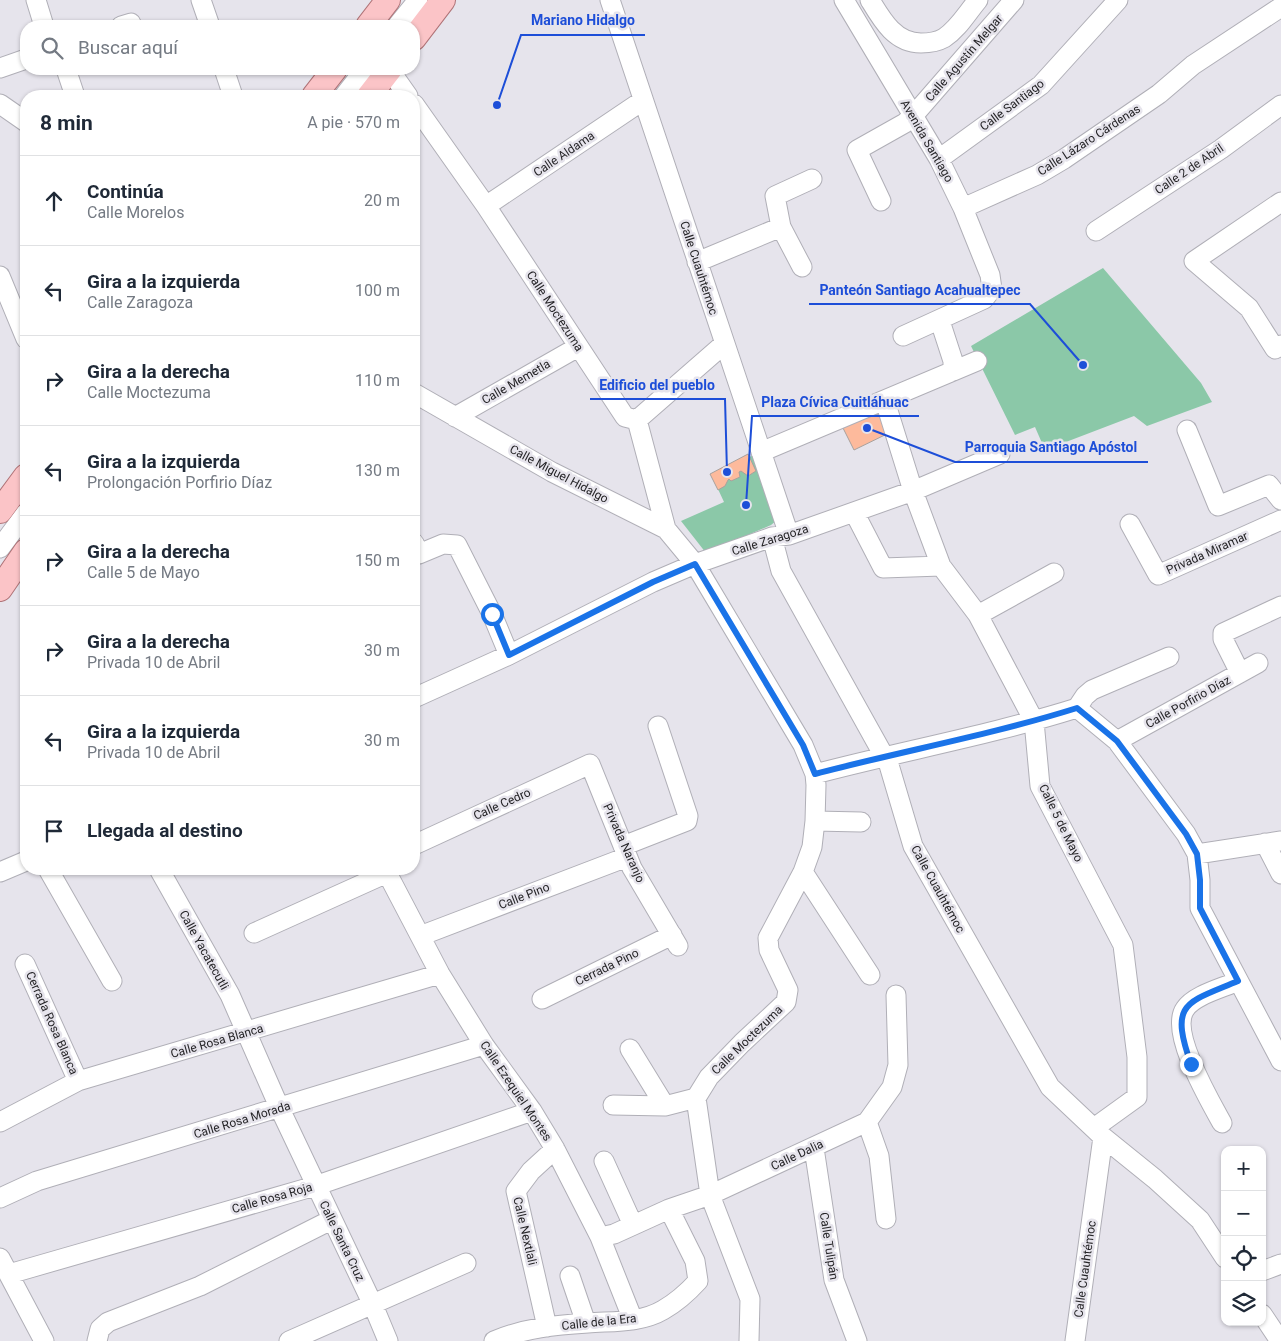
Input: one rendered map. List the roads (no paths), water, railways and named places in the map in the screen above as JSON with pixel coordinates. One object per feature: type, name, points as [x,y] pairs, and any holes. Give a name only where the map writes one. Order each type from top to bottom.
[{"type":"main road","points":[[373,20],[388,0]]},
{"type":"main road","points":[[420,30],[443,0]]},
{"type":"main road","points":[[319,90],[330,75]]},
{"type":"main road","points":[[374,90],[385,75]]},
{"type":"main road","points":[[0,511],[20,484]]},
{"type":"main road","points":[[0,589],[20,560]]},
{"type":"street","points":[[36,0],[42,20]]},
{"type":"street","points":[[201,0],[208,20]]},
{"type":"street","points":[[402,20],[418,0]]},
{"type":"street","name":"Calle Cuauhtémoc","points":[[610,0],[642,101],[761,452],[780,536],[781,571],[889,765],[913,846],[1050,1087],[1098,1133],[1155,1179],[1200,1220],[1221,1252]]},
{"type":"street","name":"Avenida Santiago","points":[[844,0],[939,159],[963,208],[990,275],[992,289],[984,299],[940,320]]},
{"type":"street","points":[[870,0],[880,17],[894,33],[905,41],[929,43],[943,39],[955,29],[978,0]]},
{"type":"street","points":[[964,17],[973,0]]},
{"type":"street","name":"Calle Agustín Melgar","points":[[881,201],[857,150],[905,123],[913,116],[1014,0]]},
{"type":"street","name":"Calle Santiago","points":[[939,159],[1041,85],[1118,0]]},
{"type":"street","name":"Calle Lázaro Cárdenas","points":[[963,208],[1036,175],[1064,159],[1159,94],[1193,65],[1281,7]]},
{"type":"street","points":[[0,68],[20,61]]},
{"type":"street","points":[[68,75],[72,90]]},
{"type":"street","points":[[226,75],[231,90]]},
{"type":"street","points":[[349,90],[360,75]]},
{"type":"street","points":[[394,75],[404,90]]},
{"type":"street","name":"Calle Aldama","points":[[486,206],[642,101]]},
{"type":"street","points":[[0,104],[20,118]]},
{"type":"street","name":"Calle 2 de Abril","points":[[1096,231],[1221,149],[1281,106]]},
{"type":"street","name":"Calle Moctezuma","points":[[420,112],[486,206],[625,417],[637,420]]},
{"type":"street","points":[[802,267],[781,227],[774,196],[812,179]]},
{"type":"street","points":[[1278,347],[1249,308],[1194,261],[1281,202]]},
{"type":"street","points":[[697,262],[781,227]]},
{"type":"street","points":[[0,276],[20,324]]},
{"type":"street","points":[[904,336],[940,320],[953,361],[953,372]]},
{"type":"street","points":[[666,529],[637,420],[724,344]]},
{"type":"street","name":"Calle Memetla","points":[[455,417],[578,347]]},
{"type":"street","points":[[761,452],[977,361]]},
{"type":"street","name":"Calle Miguel Hidalgo","points":[[420,397],[552,472],[666,529],[695,564]]},
{"type":"street","name":"Calle 5 de Mayo","points":[[885,401],[913,491],[941,566],[978,615],[1034,721],[1040,786],[1123,944],[1137,1057],[1137,1097],[1098,1133]]},
{"type":"street","points":[[1187,430],[1218,506],[1275,482],[1281,500]]},
{"type":"street","name":"Calle Zaragoza","points":[[420,695],[509,655],[653,582],[695,564],[913,491],[1000,454]]},
{"type":"street","points":[[854,512],[883,568],[941,566]]},
{"type":"street","name":"Privada Miramar","points":[[1130,524],[1158,575],[1281,520]]},
{"type":"street","points":[[0,548],[20,521]]},
{"type":"street","points":[[420,554],[443,544],[457,545],[492,614],[509,655]]},
{"type":"street","name":"Calle Moctezuma","points":[[695,564],[803,745],[815,774],[816,821],[812,847],[803,872],[768,938],[768,950],[788,990],[786,1002],[709,1077],[696,1098]]},
{"type":"street","points":[[978,615],[1054,573]]},
{"type":"street","points":[[1240,673],[1222,639],[1223,632],[1281,606]]},
{"type":"street","points":[[815,774],[1034,721],[1077,708],[1085,696],[1092,690],[1169,657]]},
{"type":"street","name":"Calle Porfirio Díaz","points":[[1117,741],[1258,664]]},
{"type":"street","points":[[1077,708],[1117,741],[1186,834],[1197,854],[1200,880],[1200,908],[1281,1061]]},
{"type":"street","name":"Calle Pino","points":[[420,936],[625,851],[687,821],[688,816],[658,726]]},
{"type":"street","name":"Privada Naranjo","points":[[590,764],[632,868],[675,940]]},
{"type":"street","name":"Calle Cedro","points":[[420,841],[590,764]]},
{"type":"street","points":[[816,821],[860,822]]},
{"type":"street","points":[[1197,854],[1273,842],[1281,874]]},
{"type":"street","points":[[0,872],[20,864]]},
{"type":"street","points":[[803,872],[870,975]]},
{"type":"street","points":[[51,875],[112,981]]},
{"type":"street","name":"Calle Yacatecutli","points":[[162,875],[230,996],[247,1032]]},
{"type":"street","points":[[254,933],[377,875]]},
{"type":"street","name":"Calle Ezequiel Montes","points":[[388,875],[440,974],[484,1046],[532,1111],[555,1149],[600,1237],[633,1320]]},
{"type":"street","name":"Cerrada Pino","points":[[542,999],[675,940]]},
{"type":"street","name":"Cerrada Rosa Blanca","points":[[25,964],[78,1082]]},
{"type":"street","name":"Calle Rosa Blanca","points":[[0,1122],[78,1082],[440,974]]},
{"type":"street","points":[[1222,1123],[1191,1064],[1181,1028],[1183,1011],[1194,1000],[1238,981]]},
{"type":"street","name":"Calle Dalia","points":[[600,1237],[614,1234],[633,1224],[710,1195],[867,1122],[892,1087],[898,1065],[896,995]]},
{"type":"street","name":"Calle Santa Cruz","points":[[247,1032],[315,1186],[373,1305],[388,1341]]},
{"type":"street","name":"Calle Rosa Morada","points":[[0,1198],[37,1181],[484,1046]]},
{"type":"street","points":[[630,1049],[664,1106]]},
{"type":"street","points":[[613,1106],[664,1106],[696,1098],[710,1195],[750,1299],[749,1341]]},
{"type":"street","name":"Calle Rosa Roja","points":[[4,1266],[315,1186],[532,1111]]},
{"type":"street","points":[[867,1122],[879,1156],[886,1219]]},
{"type":"street","name":"Calle Cuauhtémoc","points":[[1075,1341],[1098,1133]]},
{"type":"street","name":"Calle Tulipán","points":[[814,1148],[834,1280],[857,1341]]},
{"type":"street","name":"Calle Nextlali","points":[[547,1327],[516,1191],[531,1172],[555,1149]]},
{"type":"street","points":[[604,1161],[633,1224]]},
{"type":"street","name":"Calle de la Era","points":[[494,1341],[526,1330],[633,1320],[662,1311],[683,1296],[698,1280],[696,1261],[669,1210]]},
{"type":"street","points":[[97,1341],[100,1329],[108,1322],[200,1286],[331,1220]]},
{"type":"street","points":[[289,1341],[466,1263]]},
{"type":"street","points":[[1266,1270],[1281,1264]]},
{"type":"street","points":[[4,1266],[44,1341]]},
{"type":"street","points":[[570,1276],[586,1323]]},
{"type":"street","points":[[1266,1320],[1280,1341]]},
{"type":"place","name":"Mariano Hidalgo","points":[[497,105]]},
{"type":"place","name":"Panteón Santiago Acahualtepec","points":[[1083,365]]},
{"type":"place","name":"Parroquia Santiago Apóstol","points":[[867,428]]},
{"type":"place","name":"Edificio del pueblo","points":[[727,472]]},
{"type":"place","name":"Plaza Cívica Cuitláhuac","points":[[746,505]]}]
